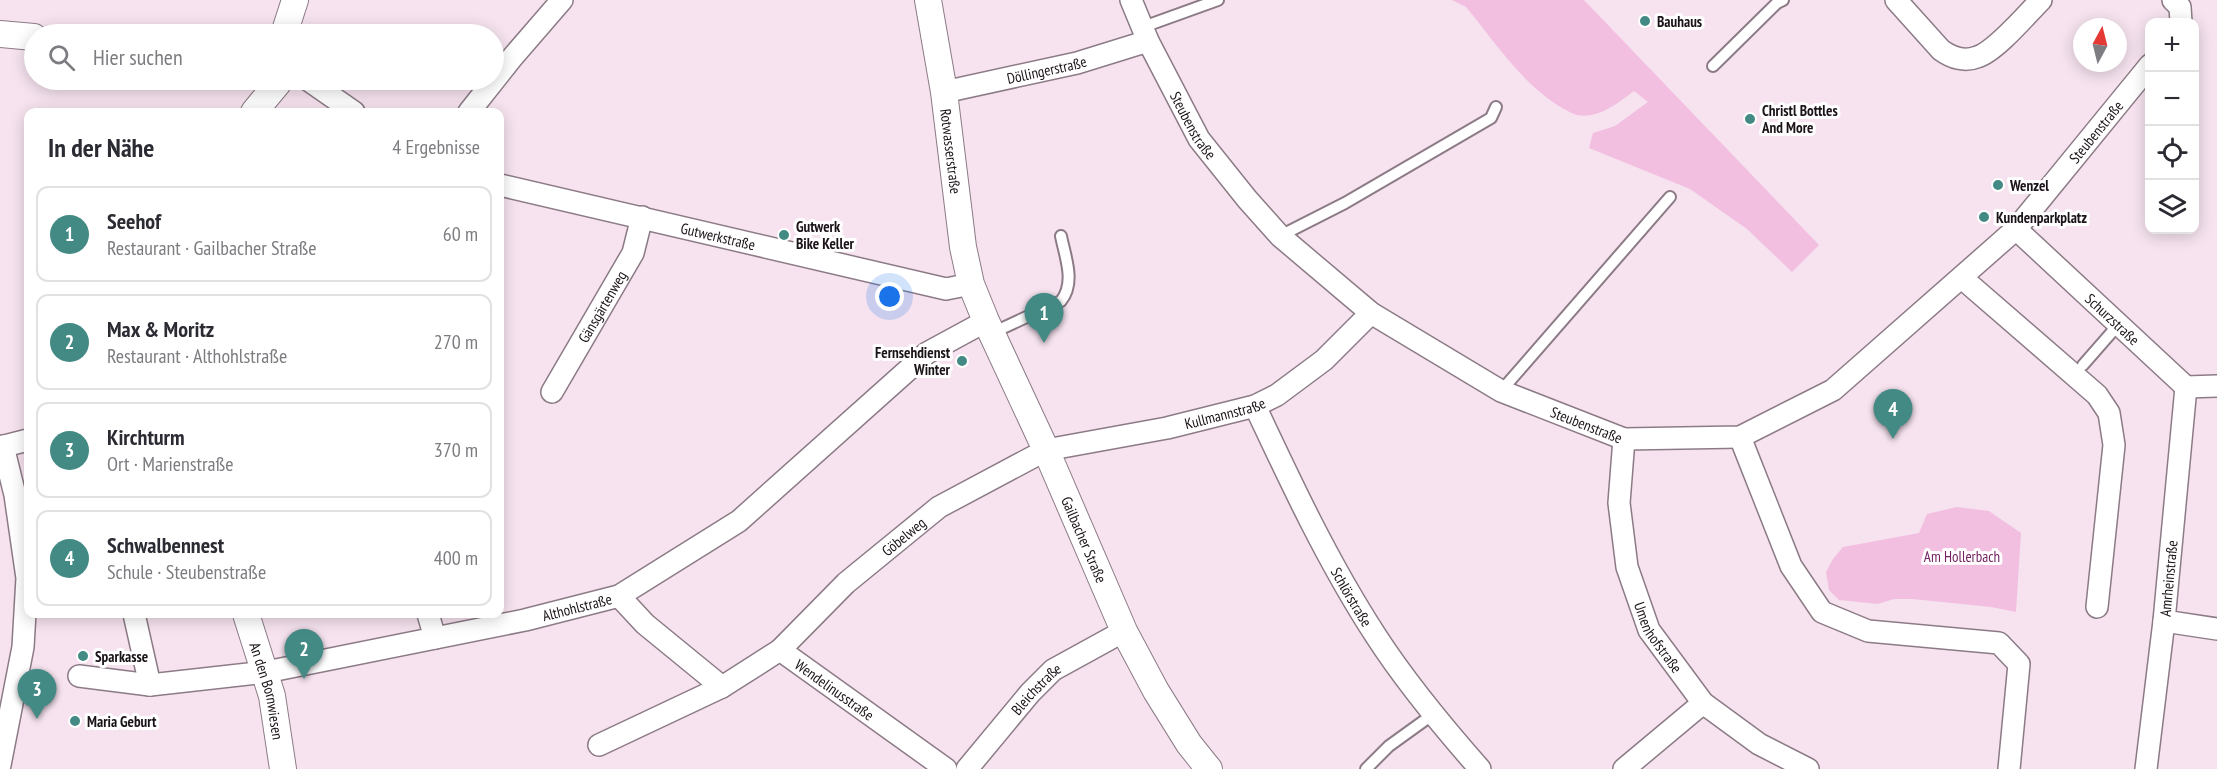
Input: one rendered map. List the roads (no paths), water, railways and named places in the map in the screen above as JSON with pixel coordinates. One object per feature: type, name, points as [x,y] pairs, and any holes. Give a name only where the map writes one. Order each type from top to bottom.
[{"type":"street","points":[[287,24],[295,0]]},
{"type":"street","points":[[504,68],[562,0]]},
{"type":"street","name":"Rotwasserstraße","points":[[928,0],[944,92],[963,247],[982,310]]},
{"type":"street","name":"Steubenstraße","points":[[1131,0],[1145,34],[1199,139],[1280,236],[1371,313],[1501,391],[1624,439],[1740,437],[1833,390],[2016,229],[2145,71]]},
{"type":"street","points":[[1896,0],[1941,50],[1964,60],[1978,57],[1990,50],[2041,0]]},
{"type":"street","points":[[2174,0],[2180,7],[2181,18]]},
{"type":"street","points":[[0,34],[24,36]]},
{"type":"street","name":"Döllingerstraße","points":[[944,92],[1077,63],[1145,34]]},
{"type":"street","points":[[257,108],[272,90]]},
{"type":"street","points":[[322,90],[348,108]]},
{"type":"street","points":[[472,108],[486,90]]},
{"type":"street","name":"Gutwerkstraße","points":[[504,186],[946,289],[982,310]]},
{"type":"street","name":"Gänsgärtenweg","points":[[552,392],[633,253],[642,218]]},
{"type":"street","name":"Schurzstraße","points":[[2016,229],[2186,387]]},
{"type":"street","points":[[1962,278],[2097,395],[2109,413],[2114,445],[2097,607]]},
{"type":"street","name":"Gailbacher Straße","points":[[982,310],[1046,450],[1124,631],[1156,692],[1189,744],[1209,769]]},
{"type":"street","name":"Althohlstraße","points":[[79,676],[150,685],[266,672],[525,620],[619,596],[739,521],[927,353],[982,310]]},
{"type":"street","name":"Kullmannstraße","points":[[1046,450],[1167,428],[1255,406],[1277,395],[1324,360],[1371,313]]},
{"type":"street","points":[[2186,387],[2217,386]]},
{"type":"street","name":"Amrheinstraße","points":[[2146,769],[2164,621],[2186,387]]},
{"type":"street","name":"Schlörstraße","points":[[1255,406],[1309,521],[1376,636],[1432,715],[1480,769]]},
{"type":"street","points":[[1740,437],[1791,566],[1822,612],[1868,631],[1999,643],[2019,664],[2009,769]]},
{"type":"street","name":"Umenhofstraße","points":[[1624,439],[1619,503],[1627,567],[1649,630],[1703,703],[1759,744],[1808,769]]},
{"type":"street","points":[[24,441],[2,446],[15,495],[24,557]]},
{"type":"street","name":"Göbelweg","points":[[780,650],[846,583],[939,507],[1046,450]]},
{"type":"street","points":[[619,596],[645,624],[722,687]]},
{"type":"street","points":[[0,765],[23,647],[25,618]]},
{"type":"street","points":[[135,618],[150,685]]},
{"type":"street","name":"An den Bornwiesen","points":[[247,618],[272,696],[283,769]]},
{"type":"street","points":[[429,618],[435,638]]},
{"type":"street","points":[[2164,621],[2217,629]]},
{"type":"street","name":"Bleichstraße","points":[[967,769],[1030,693],[1053,670],[1124,631]]},
{"type":"street","name":"Wendelinusstraße","points":[[599,745],[722,687],[780,650],[946,769]]},
{"type":"street","points":[[1624,769],[1703,703]]},
{"type":"lane","points":[[1145,34],[1218,0]]},
{"type":"lane","points":[[1713,66],[1777,3],[1783,0]]},
{"type":"lane","points":[[1280,236],[1345,203],[1491,118],[1496,107]]},
{"type":"lane","points":[[1501,391],[1670,197]]},
{"type":"lane","points":[[982,310],[1061,301],[1070,278],[1061,236]]},
{"type":"lane","points":[[2083,365],[2118,325]]},
{"type":"lane","points":[[1366,769],[1389,746],[1432,715]]},
{"type":"place","name":"Bauhaus","points":[[1645,21]]},
{"type":"place","name":"Christl Bottles And More","points":[[1750,119]]},
{"type":"place","name":"Wenzel","points":[[1998,185]]},
{"type":"place","name":"Kundenparkplatz","points":[[1984,217]]},
{"type":"place","name":"Gutwerk Bike Keller","points":[[784,235]]},
{"type":"place","name":"Seehof","points":[[1044,343]]},
{"type":"place","name":"Fernsehdienst Winter","points":[[962,361]]},
{"type":"place","name":"Schwalbennest","points":[[1893,439]]},
{"type":"place","name":"Sparkasse","points":[[83,656]]},
{"type":"place","name":"Max & Moritz","points":[[304,679]]},
{"type":"place","name":"Kirchturm","points":[[37,719]]},
{"type":"place","name":"Maria Geburt","points":[[75,721]]},
{"type":"park label","name":"Am Hollerbach","points":[[1962,556]]}]
